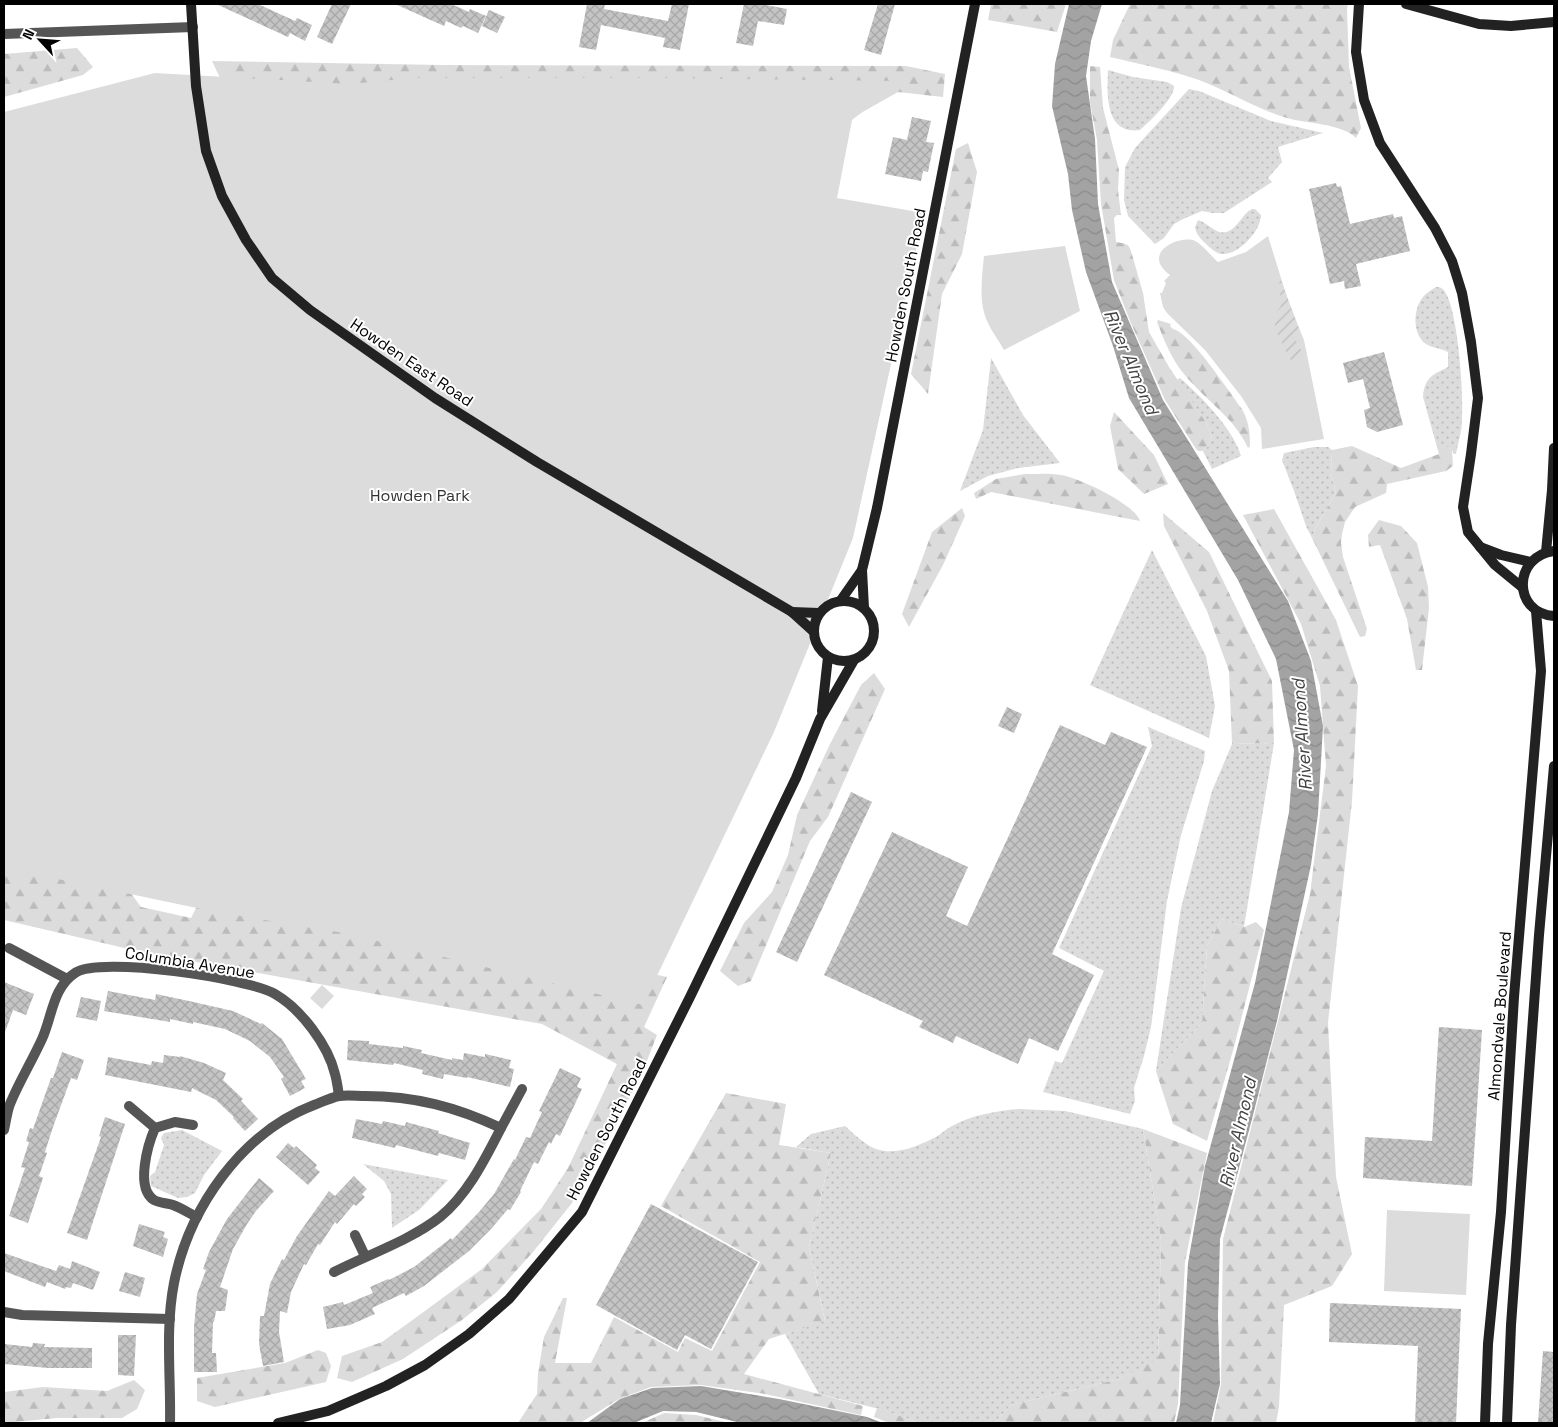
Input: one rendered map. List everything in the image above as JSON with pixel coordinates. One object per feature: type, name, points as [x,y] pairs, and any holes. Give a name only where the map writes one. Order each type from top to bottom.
[{"type":"street","name":"Howden East Road","points":[[191,4],[196,86],[206,151],[222,196],[246,240],[272,278],[310,310],[435,398],[537,462],[792,612],[813,631]]},
{"type":"street","name":"Howden South Road","points":[[278,1423],[328,1411],[386,1386],[432,1360],[469,1334],[509,1299],[582,1212],[686,1005],[796,778],[820,719],[854,660],[868,650],[872,643],[874,626],[864,608],[862,570],[877,508],[975,4]]},
{"type":"street","points":[[1359,4],[1356,52],[1364,100],[1380,143],[1435,228],[1452,261],[1462,292],[1478,398],[1463,507],[1468,532],[1495,565],[1523,588]]},
{"type":"street","points":[[1406,4],[1479,24],[1510,26],[1554,22]]},
{"type":"street","points":[[4,34],[193,27]]},
{"type":"street","points":[[1554,448],[1550,552],[1531,562],[1526,569],[1523,588],[1525,597],[1536,611],[1547,616],[1554,616]]},
{"type":"street","points":[[1478,546],[1501,555],[1531,562]]},
{"type":"street","name":"Howden South Road","points":[[819,613],[825,607],[841,600],[862,570]]},
{"type":"street","points":[[841,600],[853,602],[864,608]]},
{"type":"street","name":"Almondvale Boulevard","points":[[1485,1423],[1488,1344],[1501,1212],[1514,997],[1541,671],[1536,611]]},
{"type":"street","name":"Howden East Road","points":[[792,612],[819,613]]},
{"type":"street","points":[[819,613],[813,631],[817,646],[828,657],[836,661],[854,660]]},
{"type":"street","name":"Howden South Road","points":[[820,719],[826,687],[828,657]]},
{"type":"street","points":[[1507,1423],[1511,1325],[1539,935],[1554,766]]},
{"type":"street","points":[[4,1130],[6,1105],[43,1037],[57,995],[67,978],[9,948]]},
{"type":"street","name":"Columbia Avenue","points":[[67,978],[76,972],[88,968],[118,966],[165,970],[211,977],[249,984],[274,993],[297,1011],[324,1046],[335,1072],[339,1096]]},
{"type":"street","points":[[334,1272],[406,1238],[440,1216],[466,1189],[486,1157],[522,1089]]},
{"type":"street","points":[[170,1423],[170,1319],[174,1283],[184,1248],[197,1217],[220,1179],[260,1136],[297,1112],[339,1096],[383,1096],[415,1099],[448,1107],[501,1128]]},
{"type":"street","points":[[129,1106],[156,1128]]},
{"type":"street","points":[[193,1125],[175,1122],[156,1128],[150,1140],[144,1174],[145,1190],[154,1200],[174,1205],[197,1217]]},
{"type":"street","points":[[355,1235],[365,1256]]},
{"type":"street","points":[[4,1312],[22,1315],[170,1319]]},
{"type":"green space","points":[[991,4],[1066,4],[1057,32],[988,20]]},
{"type":"green space","points":[[1130,4],[1348,4],[1349,67],[1361,128],[1356,138],[1342,129],[1295,120],[1276,114],[1188,76],[1110,57],[1113,40]]},
{"type":"green space","points":[[77,48],[93,67],[83,75],[4,97],[4,54]]},
{"type":"green space","points":[[212,61],[442,65],[906,66],[945,74],[943,97],[898,92],[852,118],[259,159]]},
{"type":"green space","points":[[1090,66],[1100,67],[1103,108],[1119,170],[1118,190],[1121,215],[1117,215],[1114,218],[1116,242],[1123,243],[1130,248],[1143,293],[1149,332],[1169,367],[1207,424],[1212,436],[1208,446],[1203,451],[1196,449],[1165,400],[1114,280],[1101,204],[1097,140],[1090,102]]},
{"type":"green space","points":[[1108,70],[1133,77],[1167,82],[1174,86],[1173,91],[1161,110],[1140,130],[1129,130],[1120,126],[1114,120],[1110,111],[1108,101]]},
{"type":"green space","name":"Howden Park","points":[[155,73],[349,84],[413,78],[658,78],[902,81],[852,120],[837,198],[924,213],[853,538],[774,732],[643,1005],[344,933],[216,912],[39,875],[4,870],[4,112]]},
{"type":"green space","points":[[1189,89],[1199,91],[1271,121],[1323,133],[1278,147],[1282,162],[1268,178],[1272,182],[1224,213],[1202,211],[1183,219],[1174,224],[1164,238],[1155,244],[1128,216],[1124,200],[1125,167],[1135,148]]},
{"type":"green space","points":[[968,143],[977,172],[962,254],[942,294],[928,394],[911,374],[956,149]]},
{"type":"green space","points":[[1252,209],[1255,209],[1261,215],[1257,228],[1241,247],[1228,254],[1221,254],[1211,248],[1196,232],[1195,227],[1198,220],[1219,232],[1229,231]]},
{"type":"green space","points":[[1268,236],[1289,304],[1304,340],[1324,439],[1262,449],[1261,428],[1241,396],[1205,350],[1163,307],[1160,293],[1162,293],[1166,283],[1164,281],[1170,275],[1162,267],[1159,259],[1161,252],[1166,247],[1181,240],[1189,240],[1198,243],[1218,262],[1246,252]]},
{"type":"green space","points":[[1065,246],[1080,311],[1004,350],[990,326],[983,307],[981,290],[984,256]]},
{"type":"green space","points":[[1279,275],[1300,331],[1293,335],[1304,356],[1299,362],[1291,360],[1288,356],[1275,328],[1276,313],[1281,306]]},
{"type":"green space","points":[[1436,287],[1445,292],[1450,302],[1457,334],[1462,408],[1461,428],[1456,454],[1448,447],[1437,447],[1423,397],[1428,380],[1434,374],[1448,367],[1448,352],[1426,344],[1421,340],[1416,328],[1417,308],[1423,297]]},
{"type":"green space","points":[[1158,320],[1171,324],[1170,326],[1173,329],[1199,351],[1242,409],[1249,432],[1250,446],[1248,448],[1235,427],[1180,368],[1165,343],[1157,322]]},
{"type":"green space","points":[[991,358],[1023,415],[1060,463],[1018,468],[988,476],[960,491],[983,430]]},
{"type":"green space","points":[[1180,378],[1207,404],[1224,425],[1241,456],[1212,469],[1203,451],[1208,446],[1212,436],[1207,424],[1177,380]]},
{"type":"green space","points":[[1114,412],[1154,455],[1168,484],[1144,494],[1118,469],[1110,426]]},
{"type":"green space","points":[[1352,446],[1401,468],[1439,454],[1437,447],[1448,447],[1452,450],[1453,466],[1446,471],[1387,484],[1386,493],[1355,507],[1345,522],[1341,543],[1343,557],[1367,629],[1365,636],[1360,637],[1313,540],[1315,529],[1336,493],[1331,473],[1332,450]]},
{"type":"green space","points":[[1314,447],[1328,447],[1332,450],[1331,473],[1336,493],[1315,529],[1313,540],[1282,460],[1284,453]]},
{"type":"green space","points":[[1025,474],[1057,474],[1093,486],[1128,507],[1136,514],[1140,521],[991,492],[976,499],[974,493],[996,479]]},
{"type":"green space","points":[[962,508],[965,516],[943,565],[909,627],[902,614],[932,532]]},
{"type":"green space","points":[[1274,509],[1336,620],[1358,686],[1352,801],[1328,1023],[1336,1177],[1352,1254],[1332,1286],[1284,1305],[1279,1407],[1276,1423],[1213,1423],[1221,1384],[1223,1239],[1310,894],[1326,766],[1320,686],[1301,624],[1243,515]]},
{"type":"green space","points":[[1163,513],[1209,552],[1272,681],[1274,743],[1232,744],[1229,671],[1207,611],[1164,526]]},
{"type":"green space","points":[[1379,520],[1401,526],[1417,543],[1428,587],[1429,608],[1422,670],[1416,670],[1407,619],[1380,545],[1369,547],[1368,535]]},
{"type":"green space","points":[[1152,550],[1206,656],[1215,706],[1209,738],[1090,685]]},
{"type":"green space","points":[[874,673],[885,689],[828,817],[810,841],[751,981],[738,986],[720,971],[744,923],[772,892],[788,855],[797,815],[830,744],[861,685]]},
{"type":"green space","points":[[1148,727],[1205,751],[1204,761],[1181,835],[1167,901],[1151,1027],[1134,1088],[1135,1101],[1130,1114],[1043,1092],[1055,1061],[1062,1063],[1104,971],[1059,948],[1152,746]]},
{"type":"green space","points":[[1274,743],[1244,927],[1222,919],[1207,946],[1202,1023],[1156,1071],[1181,908],[1212,791],[1232,744]]},
{"type":"green space","points":[[4,861],[114,870],[141,907],[191,918],[206,888],[546,950],[667,977],[644,1027],[657,1035],[643,1071],[612,1132],[572,1203],[533,1252],[497,1292],[462,1320],[403,1359],[352,1382],[337,1378],[342,1356],[382,1342],[482,1269],[541,1209],[568,1168],[617,1064],[542,1024],[146,953],[4,920]]},
{"type":"green space","points":[[1222,919],[1244,927],[1256,922],[1264,930],[1234,1047],[1207,1141],[1173,1124],[1156,1071],[1202,1023],[1207,946]]},
{"type":"green space","points":[[322,985],[334,996],[322,1009],[310,998]]},
{"type":"green space","points":[[726,1093],[786,1104],[779,1145],[831,1153],[809,1247],[825,1321],[769,1339],[744,1374],[863,1406],[861,1415],[765,1394],[701,1385],[651,1387],[619,1399],[580,1423],[518,1423],[537,1394],[538,1373],[544,1337],[563,1298],[567,1298],[555,1363],[591,1363],[614,1317],[678,1352],[685,1338],[712,1351],[760,1262],[661,1206]]},
{"type":"green space","points":[[1019,1109],[1065,1111],[1143,1129],[1161,1240],[1158,1360],[1119,1379],[1011,1405],[995,1423],[920,1423],[879,1409],[819,1394],[785,1334],[825,1320],[809,1247],[831,1153],[796,1147],[811,1134],[845,1126],[860,1139],[876,1149],[899,1151],[914,1147],[936,1137],[950,1127],[976,1116]]},
{"type":"green space","points":[[1143,1129],[1207,1153],[1185,1262],[1178,1404],[1174,1423],[995,1423],[1011,1405],[1119,1379],[1158,1359],[1161,1240]]},
{"type":"green space","points":[[182,1130],[222,1151],[204,1175],[195,1193],[187,1197],[178,1198],[151,1186],[150,1176],[155,1172],[164,1145],[161,1138],[164,1133]]},
{"type":"green space","points":[[363,1164],[448,1180],[419,1210],[392,1228],[391,1194],[384,1181]]},
{"type":"green space","points":[[1387,1210],[1470,1214],[1466,1295],[1384,1291]]},
{"type":"green space","points":[[318,1350],[326,1353],[331,1366],[326,1382],[215,1407],[197,1401],[197,1378],[285,1363]]},
{"type":"green space","points":[[134,1380],[145,1390],[137,1409],[122,1418],[57,1418],[4,1423],[4,1392],[43,1387],[107,1391]]},
{"type":"green space","points":[[877,1408],[920,1423],[889,1423],[874,1417]]},
{"type":"green space","points":[[664,1413],[696,1415],[729,1423],[642,1423]]},
{"type":"water","name":"River Almond","points":[[1069,4],[1102,4],[1091,41],[1086,76],[1095,139],[1098,204],[1112,282],[1163,400],[1288,601],[1311,661],[1323,726],[1318,814],[1311,865],[1277,1021],[1220,1239],[1218,1316],[1220,1384],[1211,1423],[1176,1423],[1180,1405],[1188,1263],[1205,1166],[1255,983],[1289,812],[1294,750],[1276,659],[1238,580],[1129,398],[1113,346],[1086,272],[1072,210],[1068,174],[1052,106],[1055,64]]},
{"type":"water","points":[[701,1386],[779,1399],[867,1417],[883,1423],[741,1423],[696,1412],[663,1411],[634,1423],[587,1423],[620,1399],[652,1388]]},
{"type":"building","points":[[216,4],[258,4],[295,21],[297,18],[312,25],[305,41],[290,33],[288,37]]},
{"type":"building","points":[[332,4],[351,4],[332,44],[317,37]]},
{"type":"building","points":[[395,4],[451,4],[469,12],[470,9],[486,16],[478,33],[446,21],[444,26]]},
{"type":"building","points":[[587,4],[605,4],[604,9],[668,21],[672,4],[689,4],[680,50],[663,47],[665,38],[601,25],[596,50],[579,47]]},
{"type":"building","points":[[744,4],[761,4],[787,9],[784,25],[758,21],[753,46],[736,43]]},
{"type":"building","points":[[878,4],[895,4],[881,55],[864,50]]},
{"type":"building","points":[[489,10],[505,17],[497,33],[482,26]]},
{"type":"building","points":[[912,117],[931,121],[926,142],[934,143],[928,172],[923,171],[921,181],[885,174],[893,137],[907,140]]},
{"type":"building","points":[[1336,183],[1337,187],[1341,186],[1350,224],[1393,214],[1394,218],[1402,216],[1410,251],[1356,264],[1361,286],[1345,289],[1344,281],[1330,284],[1309,189]]},
{"type":"building","points":[[1384,352],[1403,425],[1377,432],[1367,427],[1364,410],[1370,408],[1363,379],[1348,383],[1343,363]]},
{"type":"building","points":[[1007,707],[1022,714],[1014,733],[998,726]]},
{"type":"building","points":[[1060,725],[1105,745],[1111,732],[1147,747],[1052,954],[1094,975],[1058,1051],[1029,1038],[1018,1064],[956,1036],[953,1043],[919,1027],[923,1021],[824,975],[892,832],[968,867],[946,916],[967,926]]},
{"type":"building","points":[[851,792],[872,802],[797,962],[776,952]]},
{"type":"building","points":[[4,982],[34,994],[26,1015],[13,1010],[5,1032]]},
{"type":"building","points":[[108,991],[155,1000],[156,994],[233,1011],[262,1023],[282,1039],[306,1079],[301,1081],[305,1088],[290,1096],[281,1079],[284,1077],[270,1057],[250,1041],[225,1029],[193,1022],[193,1024],[170,1019],[170,1022],[104,1011]]},
{"type":"building","points":[[81,997],[101,1001],[97,1021],[76,1017]]},
{"type":"building","points":[[1439,1027],[1482,1030],[1472,1186],[1363,1178],[1365,1137],[1432,1141]]},
{"type":"building","points":[[348,1040],[369,1041],[369,1044],[403,1048],[403,1046],[422,1050],[421,1053],[452,1060],[452,1058],[463,1060],[464,1053],[485,1057],[485,1054],[511,1060],[509,1068],[514,1069],[510,1087],[467,1077],[444,1074],[443,1079],[422,1074],[423,1070],[394,1063],[393,1065],[347,1060]]},
{"type":"building","points":[[62,1052],[84,1060],[77,1080],[71,1078],[53,1127],[39,1176],[43,1178],[28,1223],[9,1216],[25,1168],[21,1167],[29,1142],[26,1141],[30,1128],[33,1129]]},
{"type":"building","points":[[164,1055],[180,1056],[204,1063],[226,1073],[223,1080],[243,1099],[241,1101],[258,1119],[245,1131],[234,1117],[216,1100],[192,1088],[191,1092],[105,1075],[108,1057],[151,1065],[152,1061],[163,1063]]},
{"type":"building","points":[[560,1068],[581,1078],[577,1087],[582,1089],[560,1136],[556,1134],[551,1144],[549,1142],[538,1164],[534,1162],[521,1192],[510,1210],[508,1209],[469,1251],[424,1286],[406,1296],[404,1293],[372,1308],[375,1314],[350,1325],[327,1329],[323,1307],[343,1302],[344,1305],[373,1293],[370,1287],[414,1267],[451,1238],[452,1240],[479,1212],[494,1194],[515,1160],[526,1137],[530,1138],[542,1112],[539,1111]]},
{"type":"building","points":[[105,1117],[125,1124],[87,1240],[67,1233],[101,1137],[99,1136]]},
{"type":"building","points":[[356,1119],[382,1124],[383,1121],[405,1126],[406,1122],[439,1131],[438,1133],[470,1143],[465,1160],[439,1153],[438,1156],[396,1145],[395,1148],[352,1138]]},
{"type":"building","points":[[288,1143],[294,1148],[296,1146],[317,1165],[315,1168],[320,1172],[308,1185],[276,1157]]},
{"type":"building","points":[[354,1176],[367,1189],[362,1194],[365,1197],[356,1206],[354,1204],[337,1224],[335,1222],[320,1245],[318,1244],[306,1265],[304,1264],[291,1292],[287,1313],[280,1311],[279,1332],[284,1362],[263,1366],[259,1344],[260,1316],[264,1316],[270,1284],[282,1259],[284,1260],[297,1236],[329,1191],[335,1196]]},
{"type":"building","points":[[259,1178],[274,1191],[247,1224],[233,1249],[220,1287],[228,1290],[225,1311],[216,1311],[213,1322],[212,1353],[216,1353],[217,1372],[194,1372],[194,1327],[197,1294],[206,1270],[203,1269],[209,1252],[227,1219]]},
{"type":"building","points":[[651,1204],[758,1262],[711,1349],[685,1335],[677,1350],[596,1305]]},
{"type":"building","points":[[139,1224],[165,1232],[163,1237],[168,1239],[163,1257],[133,1246]]},
{"type":"building","points":[[4,1253],[56,1271],[59,1265],[70,1269],[72,1261],[100,1272],[93,1290],[73,1283],[71,1288],[66,1287],[65,1289],[47,1282],[45,1287],[4,1271]]},
{"type":"building","points":[[125,1272],[145,1278],[140,1297],[119,1291]]},
{"type":"building","points":[[1330,1303],[1461,1309],[1456,1423],[1415,1423],[1418,1346],[1329,1342]]},
{"type":"building","points":[[118,1335],[136,1335],[134,1376],[118,1375]]},
{"type":"building","points":[[33,1343],[45,1344],[44,1347],[92,1348],[92,1368],[48,1368],[4,1364],[4,1344],[32,1347]]},
{"type":"building","points":[[1543,1351],[1554,1352],[1554,1423],[1538,1423]]}]
